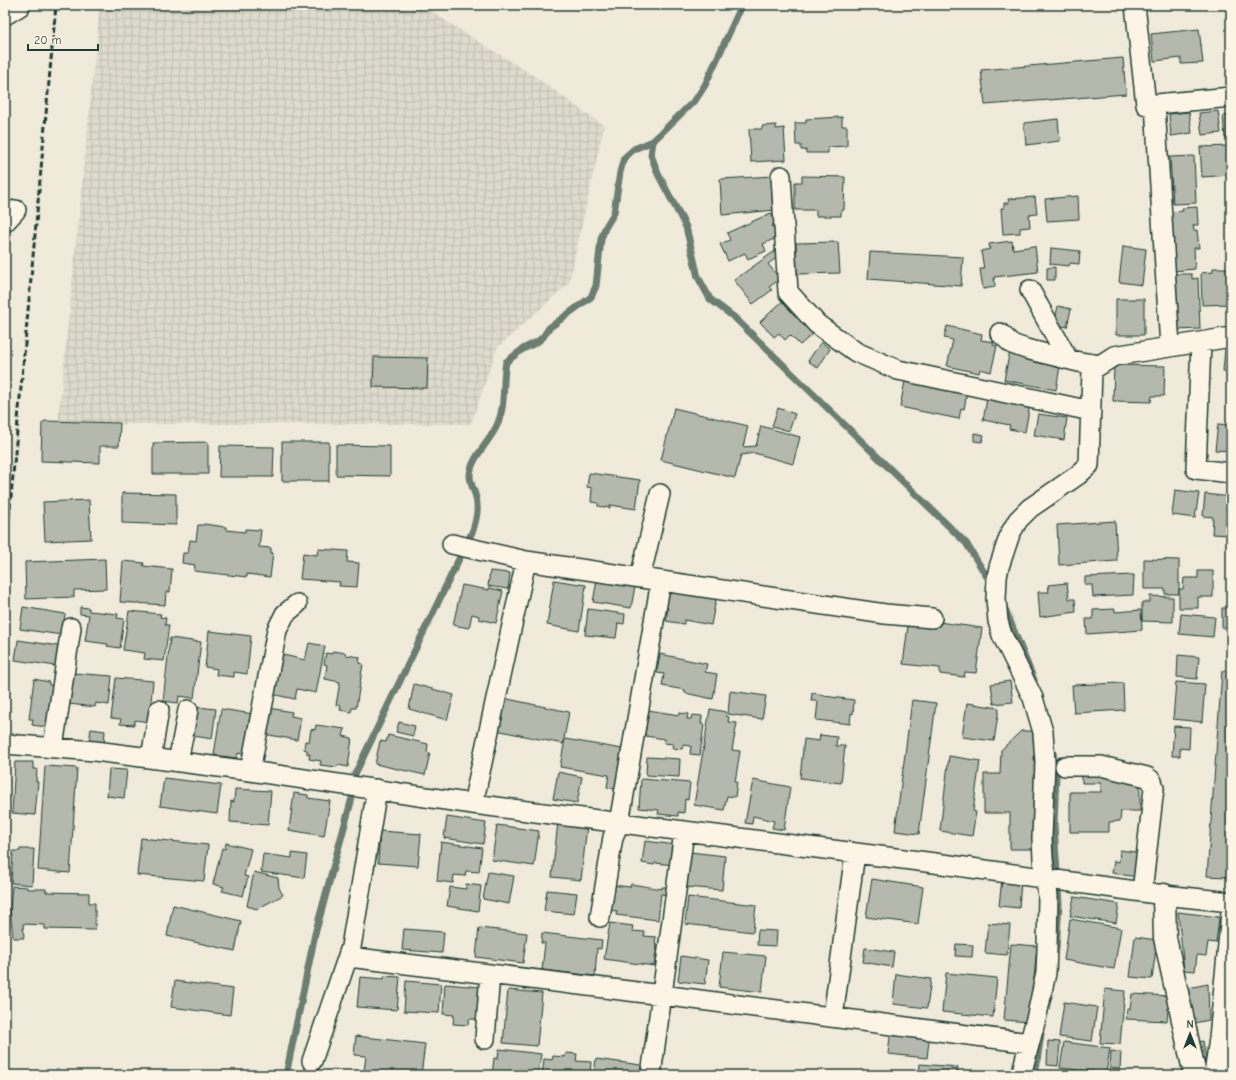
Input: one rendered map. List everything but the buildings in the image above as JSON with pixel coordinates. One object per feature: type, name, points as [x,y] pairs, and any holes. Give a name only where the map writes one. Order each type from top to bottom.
[{"type":"street","points":[[1135,5],[1146,105],[1231,97]]},
{"type":"street","points":[[1155,105],[1170,347]]},
{"type":"street","points":[[781,176],[788,292],[817,324],[856,352],[898,370],[1091,411]]},
{"type":"street","points":[[1030,290],[1068,359]]},
{"type":"street","points":[[1000,334],[1012,344],[1068,359],[1100,365]]},
{"type":"street","points":[[1021,1075],[1037,1015],[1046,973],[1048,949],[1048,896],[1042,838],[1045,776],[1042,732],[1033,698],[1002,635],[998,621],[996,599],[999,567],[1008,540],[1018,520],[1030,508],[1078,475],[1089,465],[1092,370],[1114,356],[1231,337]]},
{"type":"street","points":[[1201,343],[1196,469],[1231,473]]},
{"type":"street","points":[[640,578],[660,494]]},
{"type":"street","points":[[452,544],[526,561],[885,614],[932,618]]},
{"type":"street","points":[[473,804],[526,561]]},
{"type":"street","points":[[600,917],[613,837],[618,823],[661,581]]},
{"type":"street","points":[[250,771],[277,630],[285,614],[297,604]]},
{"type":"street","points":[[53,747],[71,628]]},
{"type":"street","points":[[151,758],[158,710]]},
{"type":"street","points":[[178,762],[188,710]]},
{"type":"street","points":[[5,744],[53,747],[151,758],[371,788],[473,804],[1046,878],[1164,895],[1231,902]]},
{"type":"street","points":[[1066,766],[1100,766],[1147,777],[1152,781],[1154,788],[1142,892]]},
{"type":"street","points":[[312,1062],[349,957],[371,788]]},
{"type":"street","points":[[651,1075],[684,832]]},
{"type":"street","points":[[834,1017],[855,853]]},
{"type":"street","points":[[1164,895],[1165,938],[1195,1075]]},
{"type":"street","points":[[1214,1075],[1231,913]]},
{"type":"street","points":[[349,957],[662,995],[1029,1043]]},
{"type":"street","points":[[485,1039],[490,974]]},
{"type":"shaded area","points":[[100,5],[424,5],[441,18],[534,76],[604,126],[569,283],[497,348],[471,424],[58,424]]},
{"type":"waterway","points":[[742,5],[705,85],[696,99],[653,141],[651,155],[658,174],[686,227],[698,277],[710,299],[735,318],[966,543],[992,585]]},
{"type":"waterway","points":[[286,1075],[315,934],[352,798],[355,774],[473,530],[477,508],[476,499],[470,481],[471,469],[477,456],[495,430],[498,423],[503,401],[506,362],[523,349],[537,342],[543,337],[549,328],[591,297],[596,286],[601,239],[605,228],[614,213],[620,172],[624,158],[634,149],[653,141]]},
{"type":"waterway","points":[[1003,604],[1034,680]]},
{"type":"waterway","points":[[1053,753],[1056,774],[1054,826],[1059,904],[1056,949]]},
{"type":"waterway","points":[[1035,1075],[1041,1034]]},
{"type":"railway","points":[[5,562],[56,5]]}]
